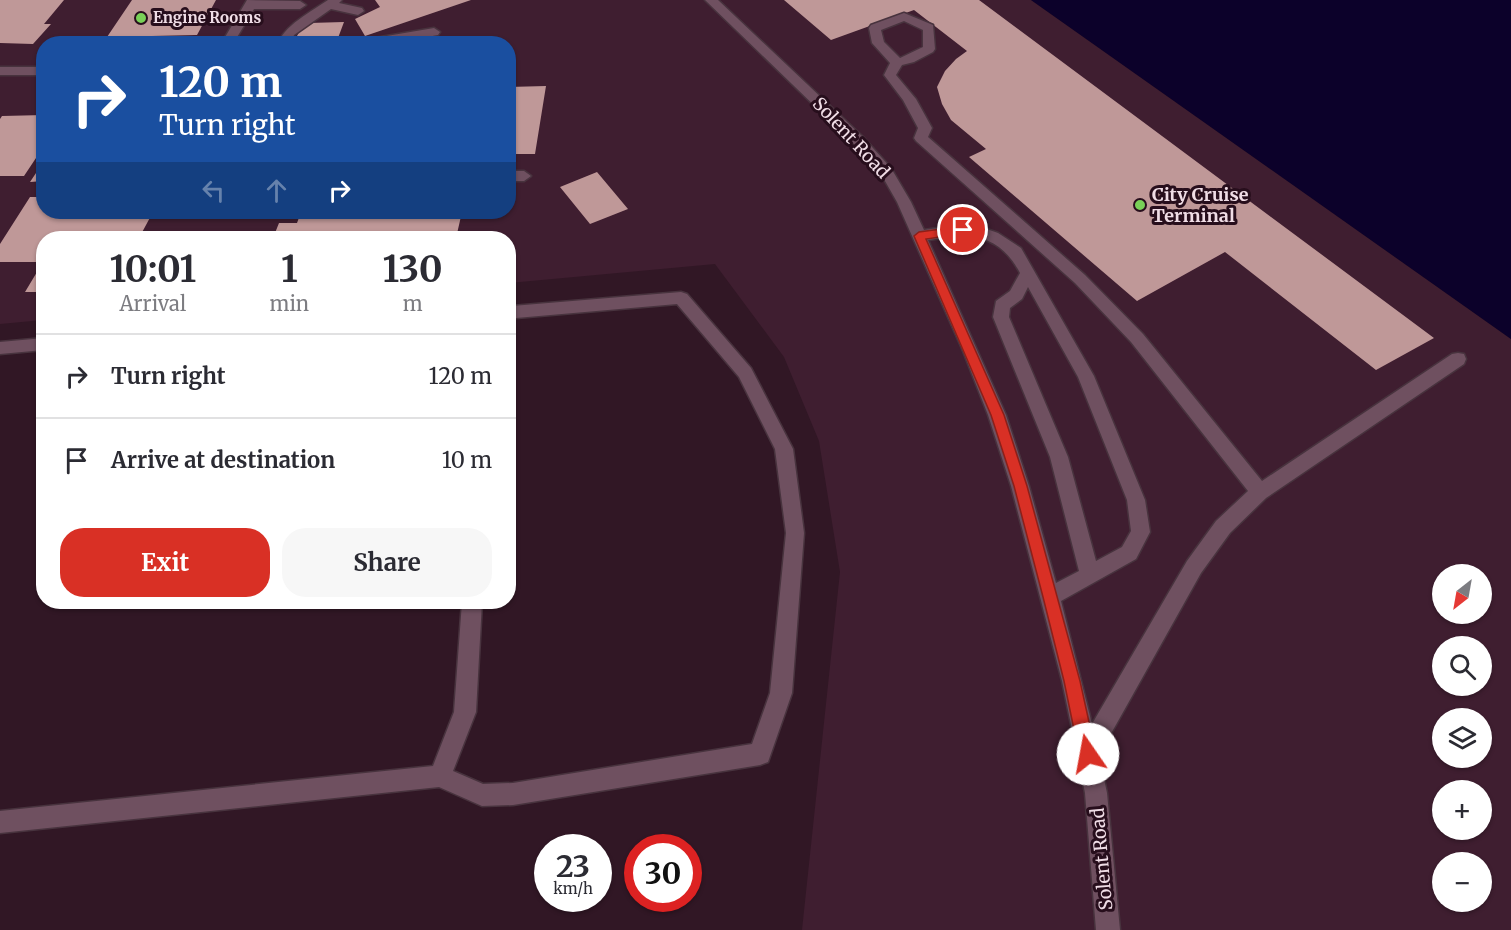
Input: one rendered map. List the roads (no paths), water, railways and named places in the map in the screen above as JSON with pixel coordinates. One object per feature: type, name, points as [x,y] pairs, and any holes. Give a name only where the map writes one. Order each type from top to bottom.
[{"type":"street","name":"Solent Road","points":[[711,0],[858,140],[886,171],[904,202],[997,415],[1020,486],[1050,597],[1088,754],[1096,793],[1108,930]]},
{"type":"street","points":[[232,36],[252,2],[300,4]]},
{"type":"street","points":[[288,36],[290,32],[333,2],[358,11]]},
{"type":"street","points":[[410,36],[434,32]]},
{"type":"street","points":[[897,62],[890,75],[909,99],[925,128],[921,138],[1080,279],[1129,330],[1260,492]]},
{"type":"street","points":[[0,71],[36,71]]},
{"type":"street","points":[[516,176],[524,176]]},
{"type":"street","points":[[919,236],[951,230],[976,230],[999,237],[1016,252],[1086,376],[1136,500],[1141,532],[1129,553],[1050,597]]},
{"type":"street","points":[[1028,273],[1016,295],[1002,304],[1001,317],[1059,457],[1090,575]]},
{"type":"street","points":[[0,822],[440,776],[482,795],[513,794],[760,754],[780,693],[795,533],[784,449],[745,373],[681,298],[516,312]]},
{"type":"street","points":[[0,348],[36,345]]},
{"type":"street","points":[[1088,754],[1194,567],[1223,527],[1260,492],[1458,359]]},
{"type":"street","points":[[440,776],[465,712],[472,609]]},
{"type":"place","name":"Engine Rooms","points":[[141,18]]},
{"type":"place","name":"City Cruise Terminal","points":[[1140,205]]}]
